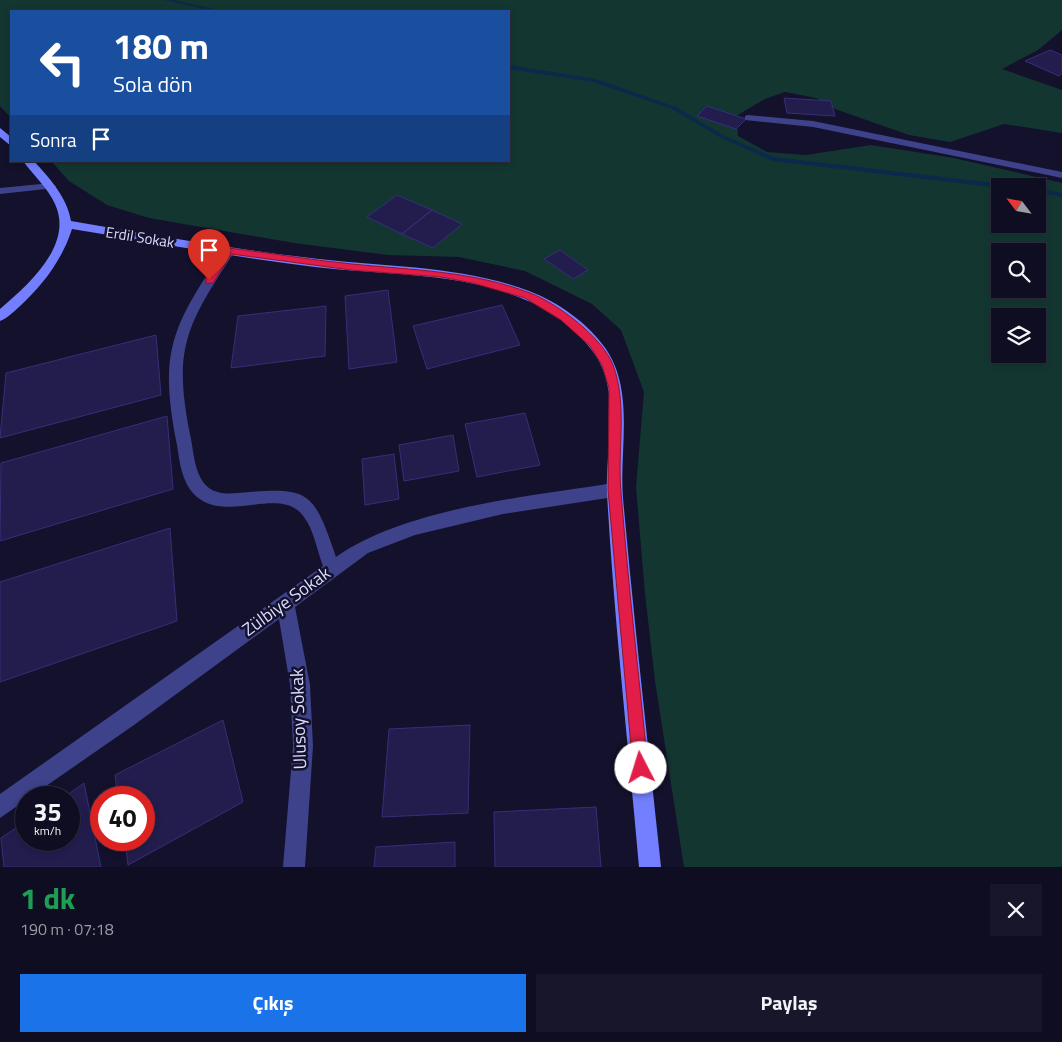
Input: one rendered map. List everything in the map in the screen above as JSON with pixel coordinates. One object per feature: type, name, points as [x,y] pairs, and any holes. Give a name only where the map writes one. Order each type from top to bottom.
[{"type":"street","points":[[748,118],[813,124],[1062,175]]},
{"type":"street","points":[[0,131],[10,142]]},
{"type":"street","points":[[0,316],[32,288],[49,267],[60,246],[66,224],[51,186],[29,162]]},
{"type":"street","points":[[0,190],[51,186]]},
{"type":"street","name":"Erdil Sokak","points":[[66,224],[229,251],[351,267],[441,274],[473,280],[529,296],[554,311],[594,344],[608,364],[614,388],[614,490],[650,867]]},
{"type":"street","points":[[229,251],[188,316],[179,339],[175,392],[191,478],[198,489],[207,497],[218,501],[287,498],[300,502],[310,511],[332,568]]},
{"type":"street","name":"Zülbiye Sokak","points":[[0,807],[127,718],[362,548],[415,528],[504,507],[614,490]]},
{"type":"street","name":"Ulusoy Sokak","points":[[286,602],[300,685],[304,746],[294,867]]},
{"type":"green space","points":[[0,0],[1062,0],[1062,30],[1038,50],[1002,69],[1062,90],[1062,133],[1004,124],[950,142],[909,135],[835,109],[816,98],[785,92],[765,99],[736,116],[738,136],[767,152],[806,155],[871,145],[954,158],[1040,178],[991,178],[991,233],[1046,233],[1046,179],[1062,183],[1062,867],[684,867],[655,681],[645,594],[636,487],[644,392],[621,330],[592,304],[525,271],[459,257],[388,255],[294,243],[149,218],[107,205],[69,181],[52,162],[510,162],[510,10],[10,10],[10,117],[0,106]]},
{"type":"building","points":[[1050,50],[1062,55],[1062,74],[1059,76],[1025,61]]},
{"type":"building","points":[[784,98],[831,101],[835,116],[787,113]]},
{"type":"building","points":[[707,106],[746,119],[736,129],[697,116]]},
{"type":"building","points":[[397,195],[432,210],[402,234],[367,217]]},
{"type":"building","points":[[432,210],[462,224],[433,248],[402,234]]},
{"type":"building","points":[[560,250],[588,270],[573,279],[544,259]]},
{"type":"building","points":[[388,290],[397,362],[349,369],[345,296]]},
{"type":"building","points":[[502,305],[520,345],[427,369],[413,326]]},
{"type":"building","points":[[326,306],[325,356],[231,368],[238,316]]},
{"type":"building","points":[[156,335],[161,395],[0,438],[6,373]]},
{"type":"building","points":[[525,413],[540,465],[477,477],[465,424]]},
{"type":"building","points":[[167,416],[173,489],[0,541],[1,463]]},
{"type":"building","points":[[453,435],[459,471],[404,481],[399,445]]},
{"type":"building","points":[[394,454],[399,499],[365,505],[362,459]]},
{"type":"building","points":[[170,528],[177,621],[0,682],[0,582]]},
{"type":"building","points":[[223,720],[243,802],[155,850],[155,786],[116,786],[115,775]]},
{"type":"building","points":[[470,725],[468,813],[382,817],[389,729]]},
{"type":"building","points":[[84,783],[90,813],[90,851],[98,851],[101,867],[4,867],[1,838],[15,828],[15,851],[80,851],[80,786]]},
{"type":"building","points":[[596,807],[601,867],[495,867],[494,812]]},
{"type":"building","points":[[455,842],[455,867],[374,867],[376,847]]},
{"type":"building","points":[[126,851],[154,851],[128,865]]},
{"type":"waterway","points":[[167,0],[214,10]]},
{"type":"waterway","points":[[510,67],[594,80],[674,108],[723,137],[773,159],[991,184]]},
{"type":"waterway","points":[[1046,192],[1062,195]]},
{"type":"route","points":[[209,280],[229,251],[351,267],[441,274],[503,287],[529,296],[574,325],[594,344],[608,364],[614,388],[614,490],[641,768]]}]
